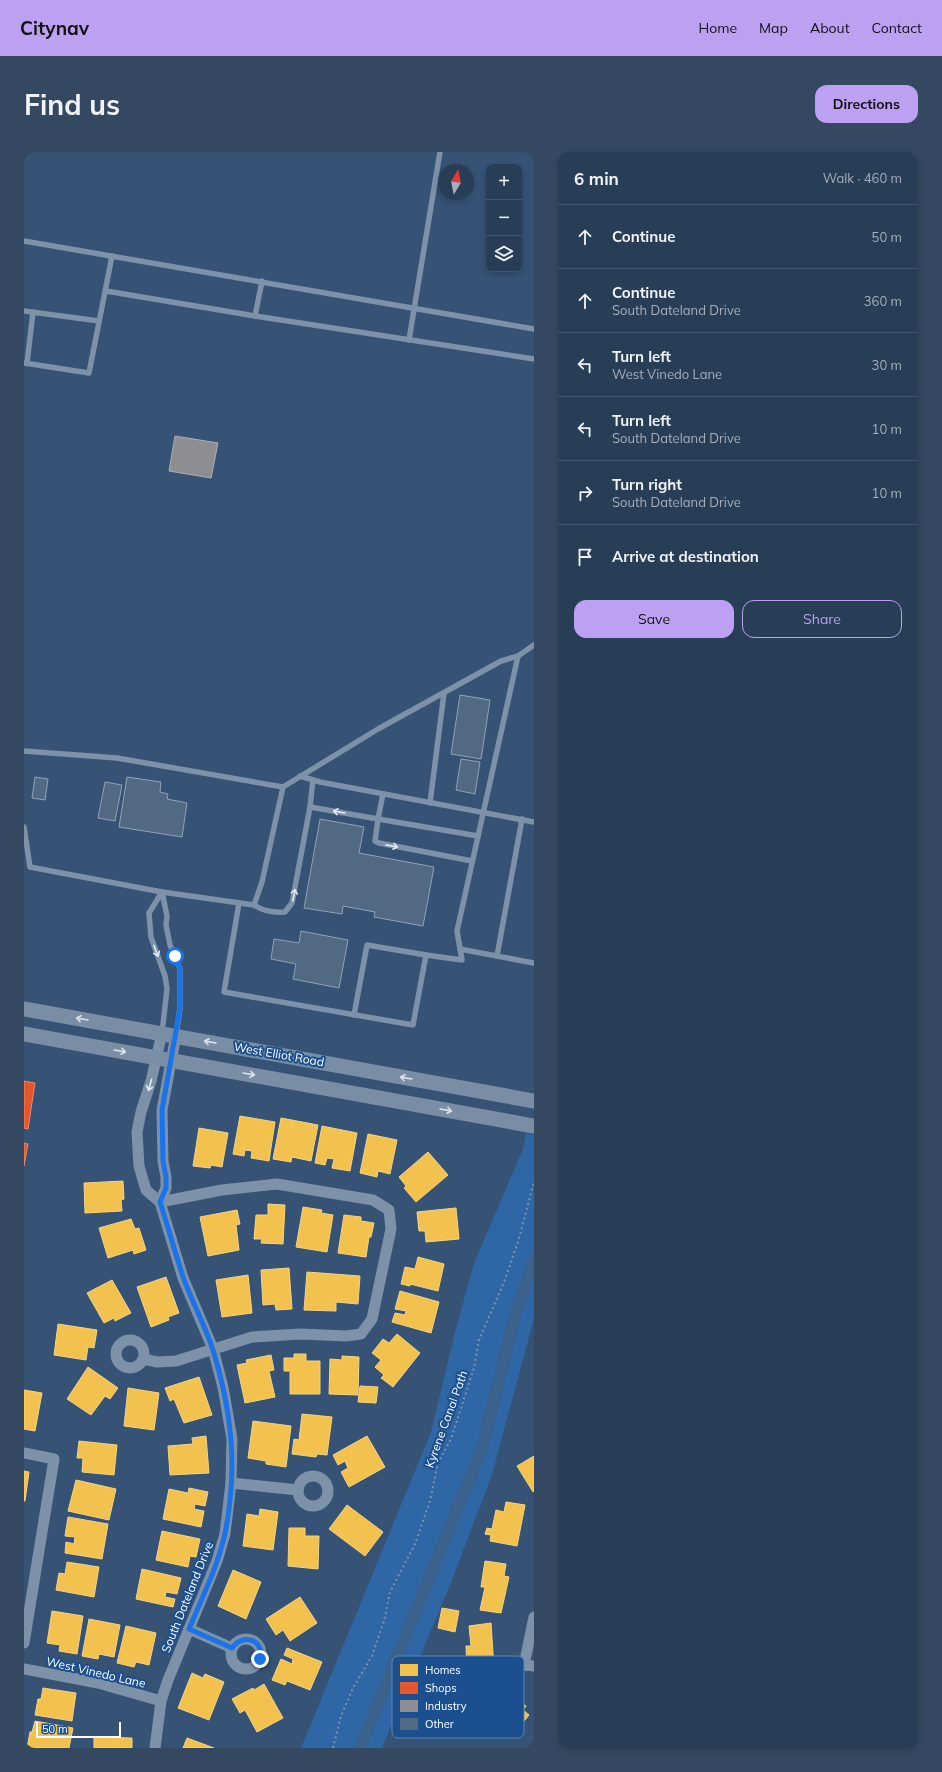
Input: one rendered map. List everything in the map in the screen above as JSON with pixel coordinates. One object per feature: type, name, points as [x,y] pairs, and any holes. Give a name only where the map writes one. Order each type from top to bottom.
[{"type":"main road","name":"West Elliot Road","points":[[24,1009],[534,1101]]},
{"type":"main road","name":"West Elliot Road","points":[[24,1034],[534,1126]]},
{"type":"street","name":"South Dateland Drive","points":[[155,1748],[161,1701],[221,1548],[229,1510],[232,1439],[224,1387],[213,1349],[184,1278],[160,1202],[146,1190],[139,1166],[137,1132],[141,1112],[151,1081],[156,1057],[169,1034]]},
{"type":"street","points":[[160,1202],[166,1188],[166,1177],[163,1161],[162,1110],[171,1060],[169,1034]]},
{"type":"street","points":[[144,1359],[157,1362],[176,1361],[252,1337],[301,1334],[346,1336],[361,1334],[372,1319],[391,1229],[389,1210],[373,1200],[277,1184],[222,1190],[160,1202]]},
{"type":"street","points":[[24,1453],[54,1459],[24,1643]]},
{"type":"street","points":[[231,1483],[298,1490]]},
{"type":"street","points":[[529,1666],[534,1616]]},
{"type":"street","points":[[189,1629],[232,1648]]},
{"type":"street","name":"West Vinedo Lane","points":[[24,1669],[98,1683],[161,1701]]},
{"type":"lane","points":[[409,340],[440,152]]},
{"type":"lane","points":[[24,241],[534,329]]},
{"type":"lane","points":[[33,312],[25,363],[89,373],[112,256]]},
{"type":"lane","points":[[255,316],[262,281]]},
{"type":"lane","points":[[106,291],[255,316],[534,359]]},
{"type":"lane","points":[[24,311],[99,321]]},
{"type":"lane","points":[[24,751],[117,758],[283,787],[378,729],[501,661],[518,656],[534,645]]},
{"type":"lane","points":[[354,1014],[367,945],[462,960],[456,931],[518,656]]},
{"type":"lane","points":[[430,803],[444,693]]},
{"type":"lane","points":[[300,776],[383,794],[534,822]]},
{"type":"lane","points":[[24,827],[27,867],[162,892],[254,905],[261,910],[285,912],[290,908],[292,903],[310,807],[313,780]]},
{"type":"lane","points":[[254,905],[262,882],[283,787]]},
{"type":"lane","points":[[383,794],[375,837],[376,841],[379,843],[472,861]]},
{"type":"lane","points":[[310,807],[478,836]]},
{"type":"lane","points":[[497,956],[522,820]]},
{"type":"lane","points":[[162,892],[167,916],[166,925],[170,945],[180,969],[180,1008],[169,1034]]},
{"type":"lane","points":[[162,892],[149,913],[151,937],[165,976],[169,1034]]},
{"type":"lane","points":[[239,903],[224,992],[413,1025],[426,955]]},
{"type":"lane","points":[[460,949],[534,963]]},
{"type":"path","name":"Kyrene Canal Path","points":[[333,1748],[340,1716],[353,1688],[372,1656],[384,1621],[390,1592],[416,1544],[430,1501],[438,1463],[451,1439],[474,1368],[479,1340],[504,1282],[518,1242],[534,1182]]},
{"type":"shaded area","points":[[526,1133],[534,1135],[534,1318],[492,1475],[450,1585],[420,1656],[392,1656],[392,1724],[382,1748],[301,1748],[431,1432],[454,1336],[474,1263],[523,1149]]},
{"type":"building: Homes","points":[[240,1116],[275,1122],[269,1161],[251,1158],[252,1151],[245,1150],[244,1156],[233,1154]]},
{"type":"building: Homes","points":[[281,1118],[318,1125],[311,1161],[292,1157],[291,1162],[273,1159]]},
{"type":"building: Homes","points":[[322,1126],[357,1133],[350,1171],[332,1168],[334,1159],[327,1158],[325,1165],[315,1163]]},
{"type":"building: Homes","points":[[199,1128],[228,1133],[222,1167],[211,1165],[210,1168],[193,1166]]},
{"type":"building: Homes","points":[[368,1134],[397,1140],[390,1174],[378,1171],[377,1177],[360,1173]]},
{"type":"building: Homes","points":[[428,1152],[448,1175],[416,1202],[404,1188],[406,1186],[399,1177]]},
{"type":"building: Homes","points":[[123,1181],[124,1199],[121,1200],[122,1211],[85,1213],[84,1183]]},
{"type":"building: Homes","points":[[268,1204],[285,1205],[283,1244],[261,1243],[262,1239],[254,1239],[256,1215],[268,1215]]},
{"type":"building: Homes","points":[[303,1207],[322,1210],[321,1213],[333,1215],[327,1252],[296,1247]]},
{"type":"building: Homes","points":[[456,1208],[459,1239],[426,1242],[425,1231],[419,1231],[417,1212]]},
{"type":"building: Homes","points":[[237,1210],[240,1224],[236,1225],[239,1250],[208,1256],[200,1217]]},
{"type":"building: Homes","points":[[344,1215],[361,1217],[361,1221],[374,1223],[371,1237],[369,1237],[366,1257],[338,1253]]},
{"type":"building: Homes","points":[[131,1219],[135,1229],[139,1228],[146,1250],[134,1254],[133,1250],[108,1258],[99,1228]]},
{"type":"building: Homes","points":[[418,1257],[444,1264],[438,1291],[410,1284],[410,1286],[401,1284],[405,1267],[415,1269]]},
{"type":"building: Homes","points":[[289,1268],[292,1309],[276,1310],[275,1304],[263,1305],[261,1270]]},
{"type":"building: Homes","points":[[307,1272],[360,1276],[358,1304],[336,1302],[336,1311],[304,1310]]},
{"type":"building: Homes","points":[[248,1275],[252,1313],[222,1317],[216,1280]]},
{"type":"building: Homes","points":[[166,1277],[179,1313],[168,1317],[169,1320],[151,1327],[137,1287]]},
{"type":"building: Homes","points":[[112,1280],[131,1313],[115,1321],[114,1318],[104,1323],[87,1293]]},
{"type":"building: Homes","points":[[400,1291],[439,1302],[431,1333],[392,1322],[395,1313],[405,1315],[406,1311],[395,1309]]},
{"type":"building: Homes","points":[[58,1324],[97,1330],[94,1348],[88,1347],[86,1360],[54,1355]]},
{"type":"building: Homes","points":[[397,1334],[420,1353],[393,1387],[381,1378],[384,1375],[375,1367],[381,1360],[372,1353],[383,1339],[389,1343]]},
{"type":"building: Homes","points":[[294,1354],[306,1354],[306,1361],[320,1361],[320,1394],[290,1394],[290,1371],[284,1371],[284,1358],[294,1358]]},
{"type":"building: Homes","points":[[271,1355],[274,1370],[269,1371],[275,1397],[245,1403],[237,1365],[247,1363],[246,1360]]},
{"type":"building: Homes","points":[[342,1356],[359,1357],[358,1395],[329,1394],[330,1359],[342,1360]]},
{"type":"building: Homes","points":[[88,1367],[118,1388],[110,1399],[105,1396],[91,1415],[67,1399]]},
{"type":"building: Homes","points":[[199,1377],[212,1415],[184,1423],[174,1399],[170,1401],[165,1388]]},
{"type":"building: Homes","points":[[360,1386],[378,1387],[376,1403],[358,1402]]},
{"type":"building: Homes","points":[[128,1388],[159,1393],[154,1430],[124,1426]]},
{"type":"building: Homes","points":[[24,1390],[42,1393],[35,1431],[24,1429]]},
{"type":"building: Homes","points":[[302,1414],[332,1417],[327,1455],[317,1454],[316,1457],[292,1454],[294,1439],[299,1440]]},
{"type":"building: Homes","points":[[253,1421],[291,1426],[286,1467],[266,1464],[266,1461],[248,1458]]},
{"type":"building: Homes","points":[[206,1436],[209,1473],[170,1475],[168,1446],[193,1444],[192,1438]]},
{"type":"building: Homes","points":[[367,1436],[385,1467],[349,1487],[341,1472],[348,1468],[345,1461],[338,1465],[333,1455]]},
{"type":"building: Homes","points":[[79,1441],[117,1445],[114,1475],[82,1472],[83,1458],[77,1458]]},
{"type":"building: Homes","points":[[534,1456],[534,1491],[533,1492],[517,1466]]},
{"type":"building: Homes","points":[[24,1471],[29,1472],[25,1501],[24,1501]]},
{"type":"building: Homes","points":[[76,1480],[116,1489],[109,1520],[68,1511]]},
{"type":"building: Homes","points":[[189,1488],[208,1492],[205,1506],[195,1504],[194,1509],[204,1511],[201,1527],[163,1519],[169,1489],[188,1493]]},
{"type":"building: Homes","points":[[506,1502],[525,1505],[517,1546],[490,1541],[491,1535],[485,1534],[487,1528],[492,1529],[496,1510],[504,1512]]},
{"type":"building: Homes","points":[[347,1505],[383,1532],[365,1556],[329,1529]]},
{"type":"building: Homes","points":[[260,1509],[278,1512],[273,1550],[243,1546],[247,1514],[259,1516]]},
{"type":"building: Homes","points":[[68,1517],[108,1524],[102,1559],[65,1553],[66,1542],[74,1544],[75,1537],[65,1536]]},
{"type":"building: Homes","points":[[289,1528],[305,1528],[305,1536],[319,1536],[318,1569],[288,1566]]},
{"type":"building: Homes","points":[[162,1531],[200,1539],[196,1557],[190,1556],[188,1567],[156,1560]]},
{"type":"building: Homes","points":[[485,1561],[506,1564],[504,1576],[509,1577],[501,1613],[480,1610],[485,1587],[481,1587]]},
{"type":"building: Homes","points":[[67,1562],[99,1567],[94,1597],[56,1590],[59,1573],[65,1574]]},
{"type":"building: Homes","points":[[142,1569],[181,1578],[177,1594],[166,1592],[165,1597],[175,1599],[173,1607],[136,1599]]},
{"type":"building: Homes","points":[[233,1570],[261,1582],[246,1619],[218,1606]]},
{"type":"building: Homes","points":[[300,1597],[317,1623],[290,1641],[283,1630],[276,1635],[266,1619]]},
{"type":"building: Homes","points":[[442,1608],[459,1611],[455,1632],[438,1628]]},
{"type":"building: Homes","points":[[52,1611],[83,1616],[77,1654],[59,1651],[60,1645],[47,1643]]},
{"type":"building: Homes","points":[[89,1619],[120,1625],[114,1657],[99,1654],[98,1659],[82,1656]]},
{"type":"building: Homes","points":[[491,1623],[493,1656],[466,1656],[466,1646],[471,1646],[469,1626]]},
{"type":"building: Homes","points":[[126,1626],[156,1633],[149,1665],[136,1662],[134,1667],[117,1663]]},
{"type":"building: Homes","points":[[287,1648],[322,1662],[310,1690],[287,1681],[285,1685],[272,1680],[281,1659],[292,1664],[293,1659],[284,1655]]},
{"type":"building: Homes","points":[[192,1673],[203,1678],[205,1674],[224,1682],[209,1720],[178,1708]]},
{"type":"building: Homes","points":[[264,1684],[283,1718],[257,1732],[245,1710],[240,1713],[232,1699]]},
{"type":"building: Homes","points":[[43,1688],[76,1693],[72,1721],[35,1715],[38,1699],[41,1699]]},
{"type":"building: Homes","points":[[524,1711],[529,1715],[524,1721]]},
{"type":"building: Homes","points":[[35,1721],[73,1728],[69,1748],[27,1748],[30,1732],[32,1732]]},
{"type":"building: Homes","points":[[94,1737],[132,1738],[132,1748],[94,1748]]},
{"type":"building: Homes","points":[[187,1738],[214,1748],[183,1748]]},
{"type":"building: Shops","points":[[24,1081],[35,1083],[28,1129],[24,1128]]},
{"type":"building: Shops","points":[[24,1143],[28,1144],[24,1166]]},
{"type":"building: Industry","points":[[175,436],[218,443],[211,478],[169,471]]},
{"type":"building: Other","points":[[460,695],[490,700],[481,759],[451,754]]},
{"type":"building: Other","points":[[461,759],[480,762],[475,794],[456,790]]},
{"type":"building: Other","points":[[35,777],[48,779],[45,800],[32,798]]},
{"type":"building: Other","points":[[127,777],[161,782],[160,792],[168,794],[167,799],[187,803],[182,837],[119,827]]},
{"type":"building: Other","points":[[105,782],[122,785],[115,821],[98,818]]},
{"type":"building: Other","points":[[320,819],[364,827],[359,853],[434,867],[423,926],[374,917],[375,912],[343,906],[342,914],[304,908]]},
{"type":"building: Other","points":[[301,931],[348,940],[339,988],[293,979],[296,964],[271,959],[274,939],[299,943]]},
{"type":"waterway","points":[[397,1656],[482,1448],[516,1312],[534,1260]]},
{"type":"waterway","points":[[360,1748],[392,1669]]},
{"type":"route","points":[[175,956],[180,969],[180,1008],[162,1110],[163,1161],[166,1177],[166,1188],[160,1202],[184,1278],[213,1349],[224,1387],[232,1439],[231,1483],[225,1534],[217,1561],[189,1629],[232,1648],[239,1641],[248,1638],[256,1642],[259,1646],[262,1655],[260,1659]]}]
